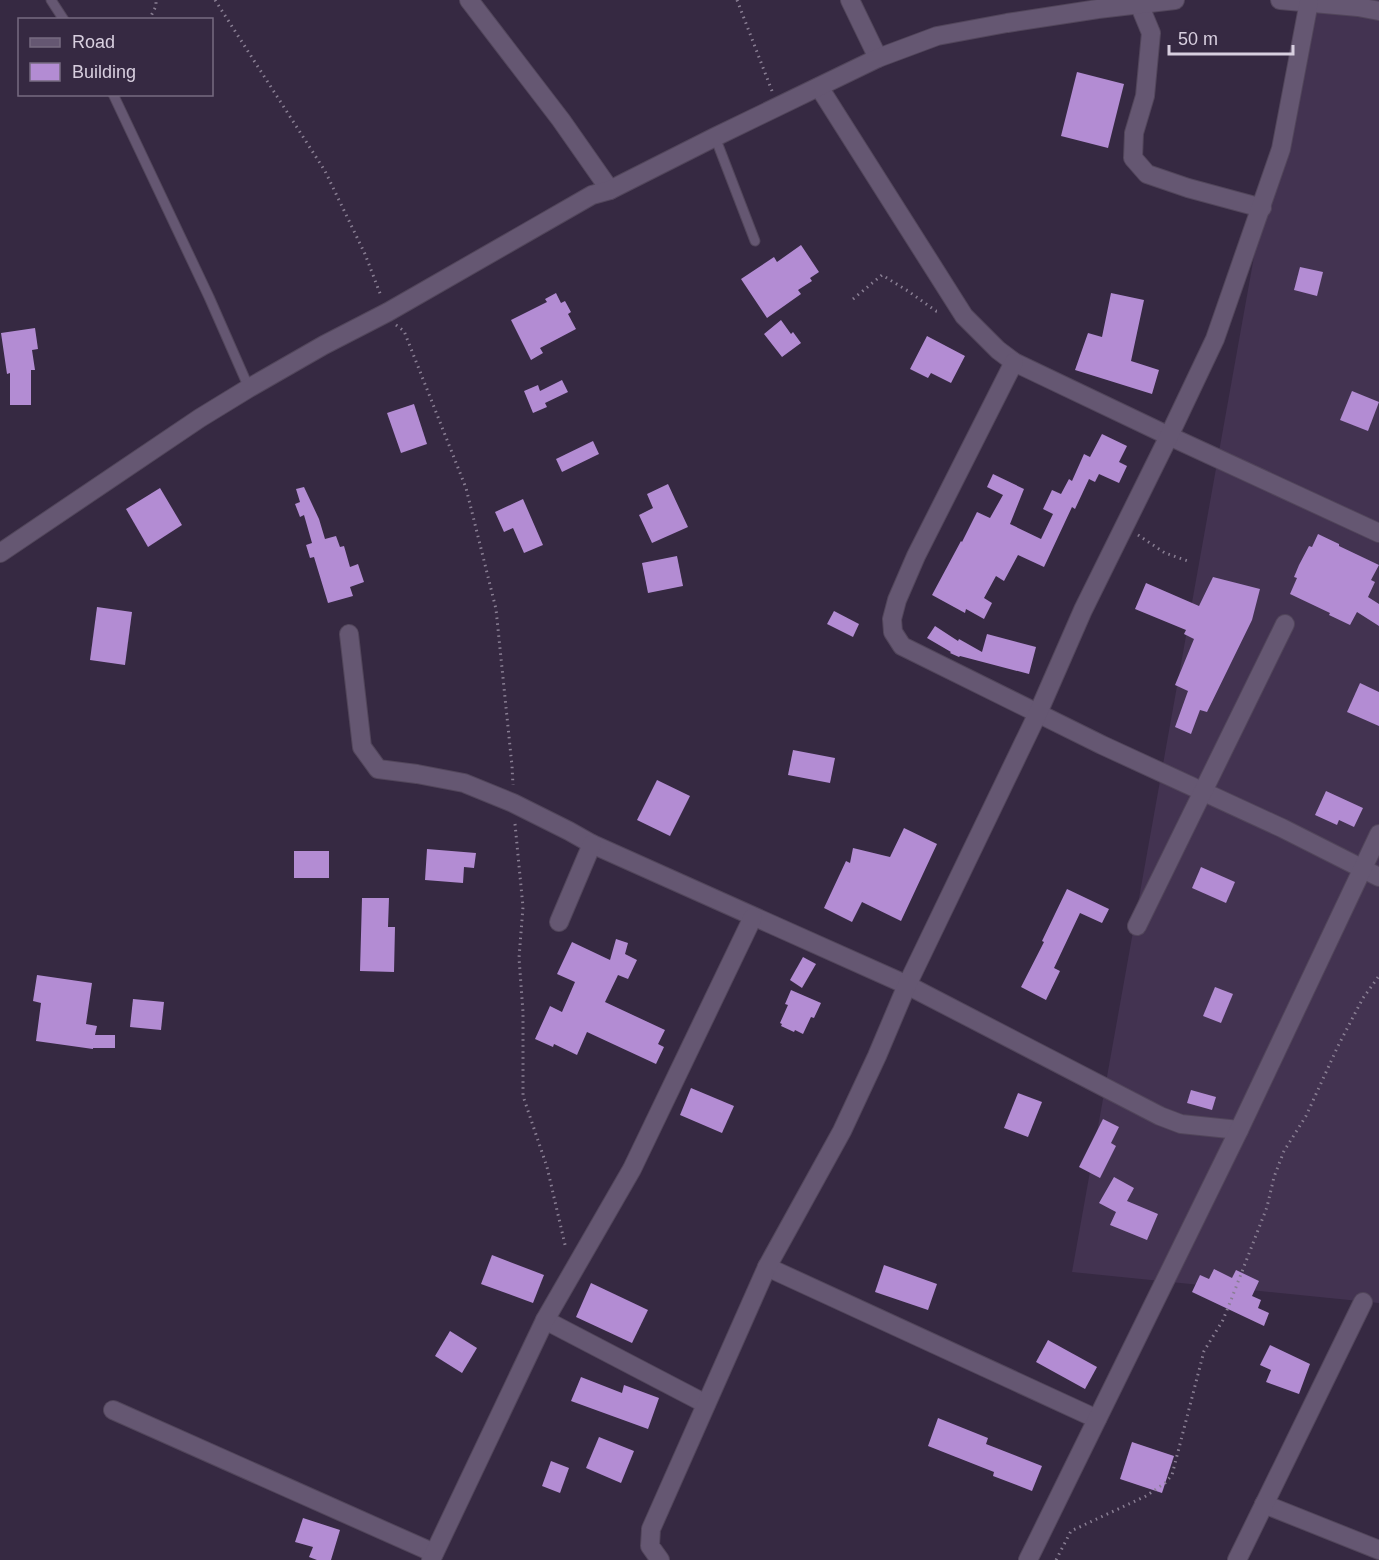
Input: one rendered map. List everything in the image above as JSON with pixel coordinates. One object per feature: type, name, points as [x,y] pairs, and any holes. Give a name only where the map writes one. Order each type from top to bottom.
[{"type":"street","points":[[469,0],[561,120],[610,190]]},
{"type":"street","points":[[850,0],[878,58]]},
{"type":"street","points":[[0,553],[181,431],[249,388],[324,345],[388,312],[592,195],[610,190],[878,58],[937,36],[1100,4],[1139,4],[1175,0]]},
{"type":"street","points":[[1280,0],[1379,11]]},
{"type":"street","points":[[660,1560],[650,1546],[651,1529],[767,1267],[842,1131],[907,985],[1038,713],[1083,610],[1215,339],[1281,149],[1309,3]]},
{"type":"street","points":[[1139,4],[1151,33],[1145,96],[1134,133],[1133,158],[1147,174],[1188,188],[1262,208]]},
{"type":"street","points":[[819,87],[964,316],[998,350],[1014,362],[1379,533]]},
{"type":"street","points":[[1014,362],[916,556],[897,600],[892,619],[893,632],[902,646],[1102,745],[1371,872]]},
{"type":"street","points":[[1137,926],[1285,624]]},
{"type":"street","points":[[349,634],[362,747],[378,769],[464,783],[513,803],[592,844],[907,985],[1160,1116],[1181,1124],[1239,1130]]},
{"type":"street","points":[[1028,1560],[1239,1130],[1371,872],[1379,834]]},
{"type":"street","points":[[559,922],[592,844]]},
{"type":"street","points":[[113,1410],[433,1556],[544,1320],[632,1169],[753,917]]},
{"type":"street","points":[[767,1267],[1097,1419]]},
{"type":"street","points":[[1237,1560],[1362,1302]]},
{"type":"street","points":[[544,1320],[706,1404]]},
{"type":"street","points":[[1264,1504],[1379,1550]]},
{"type":"lane","points":[[51,0],[63,18]]},
{"type":"lane","points":[[114,96],[209,297],[249,388]]},
{"type":"lane","points":[[715,137],[755,241]]},
{"type":"path","points":[[150,18],[156,6],[156,0]]},
{"type":"path","points":[[215,0],[325,171],[365,254],[388,312]]},
{"type":"path","points":[[737,0],[778,107]]},
{"type":"path","points":[[853,299],[882,275],[936,311],[964,316]]},
{"type":"path","points":[[1121,532],[1140,536],[1166,552],[1188,561]]},
{"type":"path","points":[[1056,1560],[1071,1531],[1146,1496],[1165,1483],[1172,1475],[1203,1351],[1223,1320],[1267,1207],[1274,1177],[1284,1151],[1306,1116],[1363,998],[1379,976]]},
{"type":"shaded area","points":[[1300,0],[1379,0],[1379,1303],[1072,1272]]},
{"type":"building","points":[[1077,72],[1124,84],[1108,148],[1061,136]]},
{"type":"building","points":[[801,245],[819,272],[810,278],[812,281],[798,290],[801,294],[767,318],[741,279],[774,257],[777,262]]},
{"type":"building","points":[[1300,267],[1323,272],[1317,296],[1294,290]]},
{"type":"building","points":[[556,293],[561,303],[565,301],[571,312],[568,314],[576,329],[540,348],[543,353],[531,360],[511,320],[547,302],[545,299]]},
{"type":"building","points":[[1111,293],[1144,300],[1131,361],[1159,370],[1152,394],[1075,370],[1088,333],[1102,337]]},
{"type":"building","points":[[781,320],[801,343],[782,357],[764,334]]},
{"type":"building","points":[[35,328],[38,349],[32,350],[35,370],[31,370],[31,405],[10,405],[10,373],[7,374],[1,333]]},
{"type":"building","points":[[927,336],[965,356],[951,383],[931,373],[928,378],[910,369]]},
{"type":"building","points":[[562,380],[568,392],[545,403],[547,407],[533,413],[524,391],[538,385],[540,391]]},
{"type":"building","points":[[1352,391],[1379,402],[1368,431],[1340,420]]},
{"type":"building","points":[[414,404],[427,444],[401,453],[387,413]]},
{"type":"building","points":[[1102,434],[1127,446],[1119,462],[1127,466],[1119,483],[1099,474],[1095,482],[1089,479],[1075,509],[1072,507],[1044,567],[1018,555],[1004,581],[996,576],[984,598],[992,603],[984,619],[966,609],[965,613],[932,595],[977,512],[990,518],[1003,495],[987,487],[993,474],[1024,489],[1010,524],[1041,539],[1053,514],[1043,509],[1052,490],[1061,494],[1069,479],[1072,481],[1084,454],[1090,457]]},
{"type":"building","points":[[593,441],[599,454],[562,472],[556,459]]},
{"type":"building","points":[[668,484],[688,527],[652,543],[639,515],[653,508],[647,494]]},
{"type":"building","points":[[304,487],[319,519],[325,539],[336,536],[340,547],[344,546],[350,567],[358,564],[364,582],[350,587],[353,596],[328,603],[314,557],[310,558],[306,545],[312,543],[304,515],[300,517],[295,504],[300,502],[296,489]]},
{"type":"building","points":[[160,488],[182,525],[148,547],[126,509]]},
{"type":"building","points":[[523,499],[543,545],[524,553],[513,528],[504,532],[495,512]]},
{"type":"building","points":[[1318,534],[1379,565],[1371,580],[1375,582],[1368,597],[1379,604],[1379,626],[1357,612],[1350,625],[1290,594],[1297,578],[1294,577],[1299,565]]},
{"type":"building","points":[[677,556],[683,586],[648,593],[642,563]]},
{"type":"building","points":[[1213,577],[1260,589],[1252,620],[1207,712],[1200,710],[1191,734],[1175,727],[1188,691],[1175,685],[1194,639],[1184,634],[1186,630],[1135,609],[1146,583],[1199,606]]},
{"type":"building","points":[[97,607],[132,612],[125,665],[90,660]]},
{"type":"building","points":[[834,611],[859,624],[853,637],[827,624]]},
{"type":"building","points":[[935,626],[958,641],[959,639],[982,652],[987,634],[1036,647],[1029,674],[950,653],[927,638]]},
{"type":"building","points":[[1360,683],[1379,692],[1379,726],[1347,712]]},
{"type":"building","points":[[793,750],[835,758],[830,783],[788,775]]},
{"type":"building","points":[[657,780],[690,796],[670,836],[637,820]]},
{"type":"building","points":[[1326,791],[1363,808],[1354,827],[1339,820],[1337,825],[1315,815]]},
{"type":"building","points":[[904,828],[937,844],[901,921],[862,902],[852,922],[824,908],[846,861],[850,863],[853,848],[890,857]]},
{"type":"building","points":[[427,849],[476,853],[474,868],[464,867],[463,883],[425,880]]},
{"type":"building","points":[[294,851],[329,851],[329,878],[294,878]]},
{"type":"building","points":[[1201,867],[1235,882],[1226,903],[1192,888]]},
{"type":"building","points":[[1067,889],[1109,909],[1102,923],[1080,913],[1054,968],[1060,971],[1046,1000],[1021,987]]},
{"type":"building","points":[[362,898],[389,898],[388,927],[395,927],[394,972],[360,971]]},
{"type":"building","points":[[616,939],[628,943],[625,954],[637,960],[628,979],[618,975],[605,1002],[665,1030],[658,1044],[664,1047],[656,1064],[587,1032],[577,1055],[554,1044],[553,1047],[535,1039],[550,1006],[562,1012],[575,982],[557,974],[572,942],[610,960]]},
{"type":"building","points":[[803,957],[816,964],[802,988],[790,980]]},
{"type":"building","points":[[37,975],[92,983],[86,1024],[97,1026],[95,1035],[115,1035],[115,1048],[93,1049],[36,1041],[41,1003],[33,1001]]},
{"type":"building","points":[[1215,987],[1233,994],[1221,1023],[1203,1016]]},
{"type":"building","points":[[791,990],[821,1003],[803,1034],[781,1026],[780,1023],[788,1005],[785,1004]]},
{"type":"building","points":[[133,999],[164,1002],[161,1030],[130,1027]]},
{"type":"building","points":[[691,1088],[734,1106],[722,1133],[680,1115]]},
{"type":"building","points":[[1191,1090],[1216,1097],[1212,1110],[1187,1103]]},
{"type":"building","points":[[1018,1093],[1042,1102],[1028,1137],[1004,1128]]},
{"type":"building","points":[[1103,1119],[1119,1127],[1111,1143],[1116,1146],[1100,1178],[1079,1167]]},
{"type":"building","points":[[1114,1177],[1134,1188],[1127,1201],[1158,1214],[1147,1240],[1110,1225],[1116,1212],[1099,1203]]},
{"type":"building","points":[[492,1255],[544,1275],[533,1303],[481,1284]]},
{"type":"building","points":[[884,1265],[937,1284],[928,1310],[875,1292]]},
{"type":"building","points":[[1214,1269],[1232,1278],[1236,1270],[1259,1281],[1252,1296],[1261,1300],[1258,1308],[1269,1313],[1264,1326],[1192,1292],[1200,1275],[1209,1279]]},
{"type":"building","points":[[591,1283],[648,1310],[632,1343],[576,1317]]},
{"type":"building","points":[[450,1331],[477,1348],[462,1373],[435,1356]]},
{"type":"building","points":[[1048,1340],[1097,1367],[1085,1389],[1036,1362]]},
{"type":"building","points":[[1270,1345],[1310,1364],[1299,1394],[1266,1382],[1271,1370],[1260,1365]]},
{"type":"building","points":[[581,1377],[622,1393],[624,1385],[659,1398],[648,1429],[571,1401]]},
{"type":"building","points":[[938,1418],[988,1438],[986,1444],[1042,1466],[1032,1491],[993,1476],[994,1472],[928,1446]]},
{"type":"building","points":[[599,1437],[634,1451],[621,1483],[586,1468]]},
{"type":"building","points":[[1132,1442],[1174,1456],[1162,1493],[1120,1479]]},
{"type":"building","points":[[551,1461],[569,1468],[560,1493],[542,1486]]},
{"type":"building","points":[[303,1518],[340,1530],[331,1560],[317,1560],[309,1557],[313,1547],[295,1542]]}]
